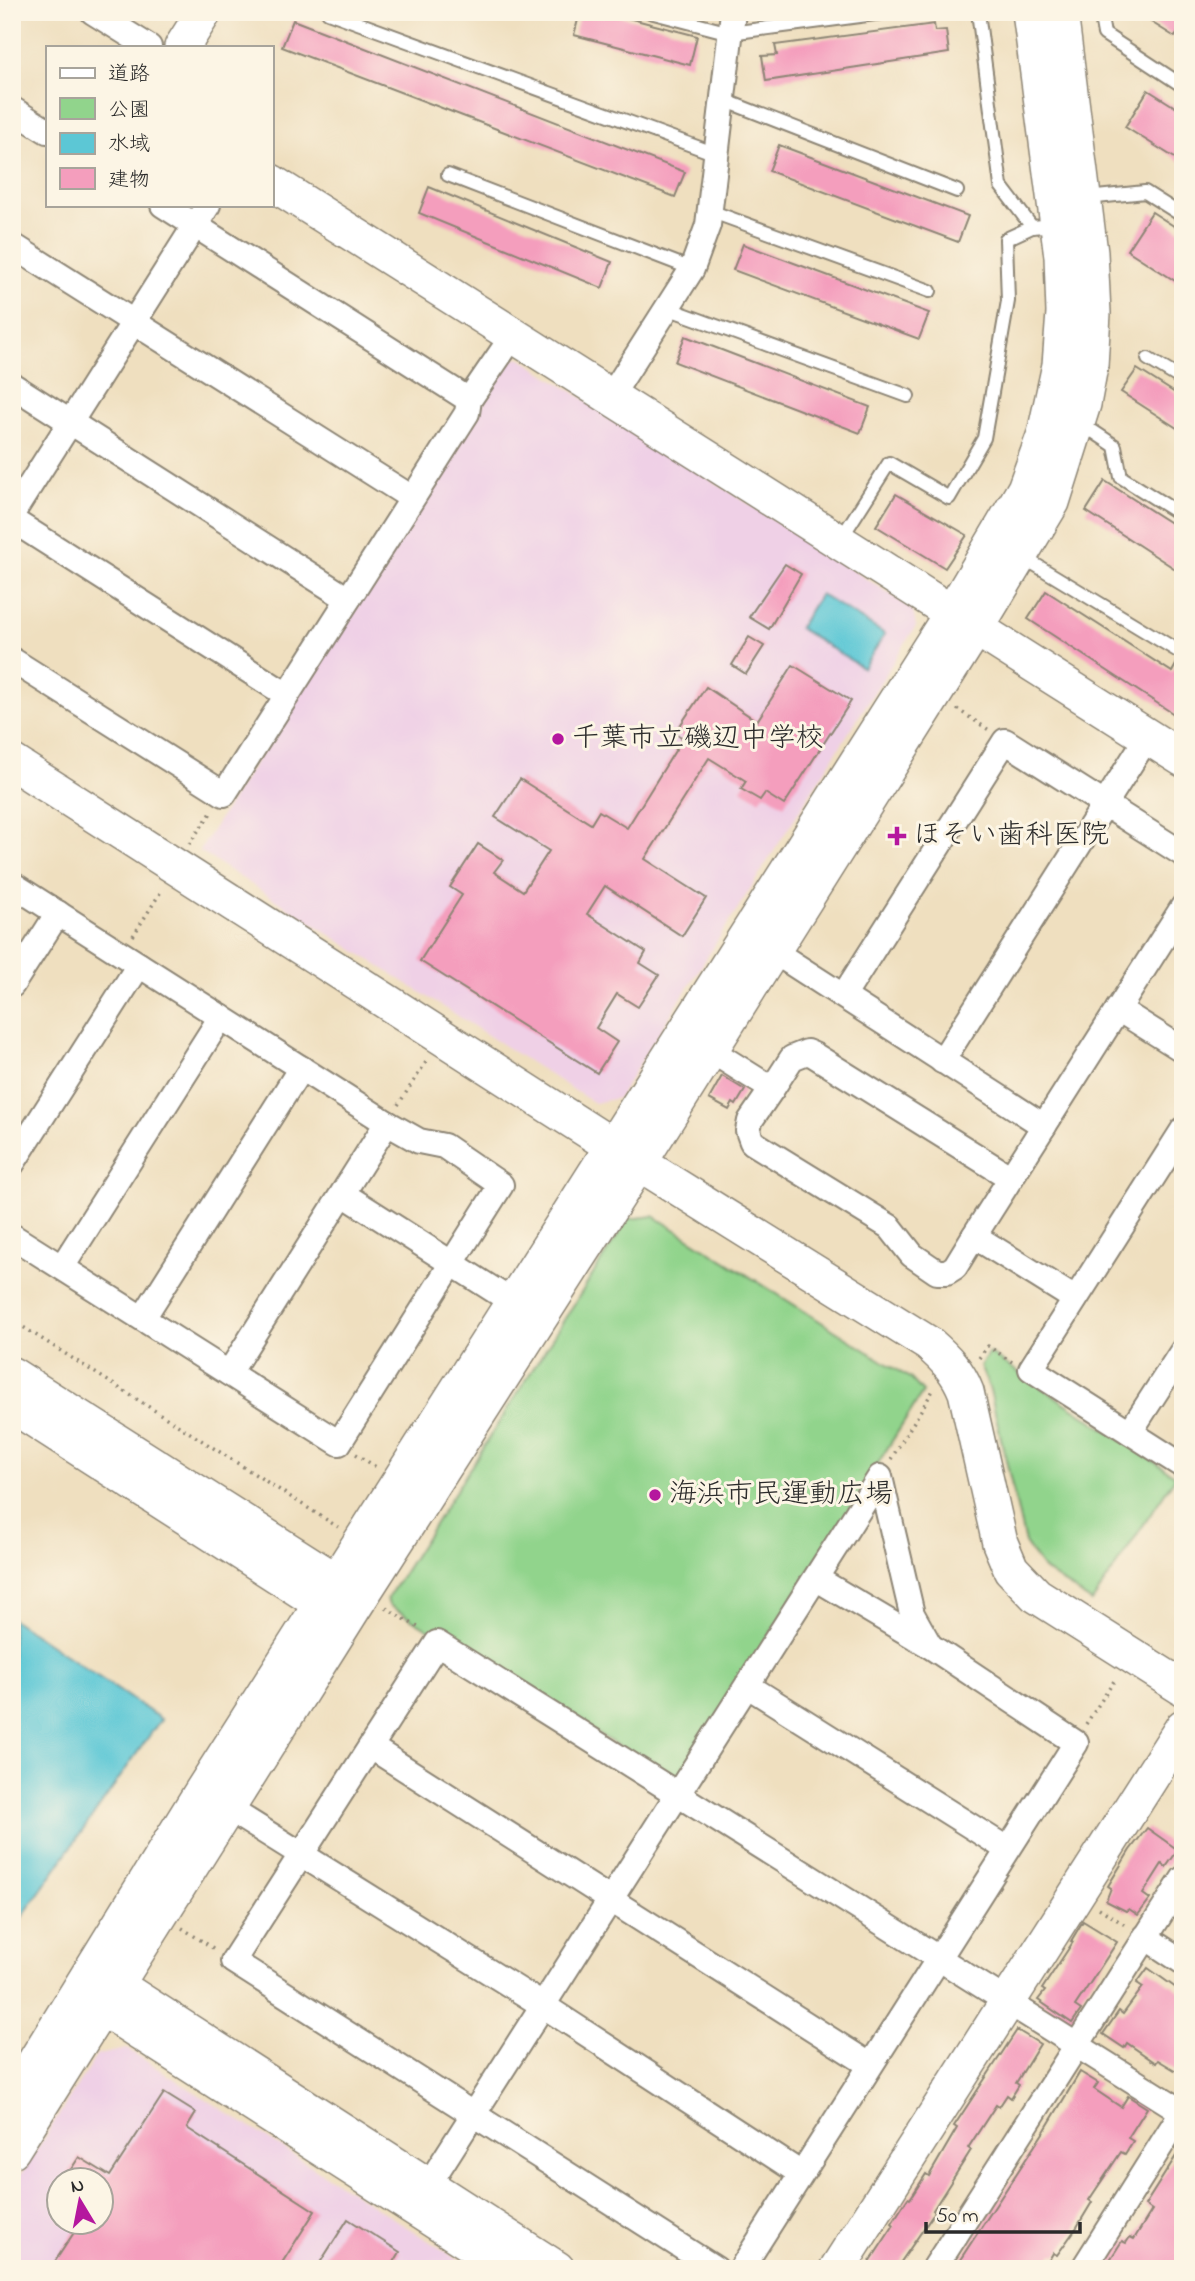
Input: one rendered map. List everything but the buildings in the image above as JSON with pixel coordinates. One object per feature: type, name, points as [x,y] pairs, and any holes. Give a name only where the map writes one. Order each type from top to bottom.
[{"type":"street","points":[[93,12],[147,46]]},
{"type":"street","points":[[184,46],[204,12]]},
{"type":"street","points":[[12,2099],[101,1991],[227,1808],[348,1599],[526,1310],[964,621],[1025,489],[1045,434],[1060,365],[1064,313],[1062,256],[1045,226],[1030,12]]},
{"type":"street","points":[[964,621],[1020,555],[1052,502],[1077,429],[1090,366],[1093,313],[1090,253],[1060,12]]},
{"type":"street","points":[[611,396],[692,269],[708,225],[731,23]]},
{"type":"street","points":[[12,109],[46,130]]},
{"type":"street","points":[[273,183],[1183,759]]},
{"type":"street","points":[[167,206],[202,215],[470,400]]},
{"type":"street","points":[[12,514],[202,215]]},
{"type":"street","points":[[12,245],[412,498]]},
{"type":"street","points":[[12,660],[224,794],[467,413],[470,400],[514,334]]},
{"type":"street","points":[[12,385],[348,598]]},
{"type":"street","points":[[12,520],[287,695]]},
{"type":"street","points":[[942,1061],[1148,736]]},
{"type":"street","points":[[844,995],[1005,741],[1183,854]]},
{"type":"street","points":[[12,762],[627,1155],[929,1343],[950,1362],[961,1377],[1000,1543],[1011,1569],[1036,1595],[1183,1688]]},
{"type":"street","points":[[12,884],[387,1123],[419,1141],[444,1146],[501,1185],[339,1443],[12,1236]]},
{"type":"street","points":[[1011,1178],[807,1052],[792,1058],[750,1121],[748,1131],[752,1142],[759,1148],[890,1227],[912,1255],[937,1272],[947,1272],[955,1267],[1183,907]]},
{"type":"street","points":[[12,985],[58,914]]},
{"type":"street","points":[[760,942],[1044,1126]]},
{"type":"street","points":[[627,1155],[710,1050],[760,942]]},
{"type":"street","points":[[12,1164],[130,960]]},
{"type":"street","points":[[1118,1009],[1183,1050]]},
{"type":"street","points":[[62,1267],[221,1017]]},
{"type":"street","points":[[710,1050],[772,1088]]},
{"type":"street","points":[[143,1318],[301,1068]]},
{"type":"street","points":[[229,1373],[387,1123]]},
{"type":"street","points":[[1183,1130],[1031,1369],[1183,1466]]},
{"type":"street","points":[[342,1194],[526,1310]]},
{"type":"street","points":[[974,1236],[1074,1299]]},
{"type":"street","points":[[1130,1432],[1183,1350]]},
{"type":"street","points":[[12,1375],[348,1599]]},
{"type":"street","points":[[12,1405],[348,1599]]},
{"type":"street","points":[[421,2197],[880,1477]]},
{"type":"street","points":[[880,1477],[912,1614],[930,1646]]},
{"type":"street","points":[[741,2269],[1076,1743],[930,1646],[817,1579]]},
{"type":"street","points":[[12,2150],[101,1991],[201,1793],[348,1599]]},
{"type":"street","points":[[716,2269],[233,1961],[437,1643],[1182,2112],[1083,2269]]},
{"type":"street","points":[[748,1686],[1007,1849]]},
{"type":"street","points":[[837,2269],[1183,1727]]},
{"type":"street","points":[[371,1747],[870,2066]]},
{"type":"street","points":[[227,1808],[544,2006],[800,2173]]},
{"type":"street","points":[[934,2269],[1183,1879]]},
{"type":"street","points":[[1145,1937],[1183,1962]]},
{"type":"street","points":[[101,1991],[421,2197],[557,2269]]},
{"type":"street","points":[[421,2197],[510,2269]]},
{"type":"lane","points":[[328,12],[716,154]]},
{"type":"lane","points":[[650,12],[731,23],[890,12]]},
{"type":"lane","points":[[839,542],[889,463],[948,498],[984,438],[1008,301],[1006,239],[1045,226],[1002,186],[978,12]]},
{"type":"lane","points":[[1100,12],[1104,34],[1183,86]]},
{"type":"lane","points":[[723,96],[734,104],[957,191]]},
{"type":"lane","points":[[448,175],[692,269]]},
{"type":"lane","points":[[1083,198],[1145,192],[1183,216]]},
{"type":"lane","points":[[710,212],[930,291]]},
{"type":"lane","points":[[667,308],[908,396]]},
{"type":"lane","points":[[1148,359],[1183,380]]},
{"type":"lane","points":[[1077,429],[1094,432],[1115,446],[1121,477],[1183,516]]},
{"type":"lane","points":[[1020,555],[1183,654]]},
{"type":"path","points":[[948,704],[1005,741]]},
{"type":"path","points":[[185,850],[224,794]]},
{"type":"path","points":[[130,960],[164,888]]},
{"type":"path","points":[[387,1123],[429,1057]]},
{"type":"path","points":[[12,1320],[342,1529]]},
{"type":"path","points":[[973,1366],[988,1346],[1019,1367],[1031,1369]]},
{"type":"path","points":[[880,1477],[934,1389]]},
{"type":"path","points":[[339,1443],[379,1469]]},
{"type":"path","points":[[348,1599],[427,1633],[437,1643]]},
{"type":"path","points":[[1076,1743],[1117,1676]]},
{"type":"path","points":[[1088,1902],[1145,1937]]},
{"type":"path","points":[[174,1923],[233,1961]]},
{"type":"shaded area","name":"千葉市立磯辺中学校","points":[[520,358],[912,608],[916,626],[618,1098],[594,1103],[199,851],[511,360]]},
{"type":"shaded area","points":[[1183,1780],[1183,1813],[1168,1803]]},
{"type":"shaded area","points":[[127,2049],[473,2269],[12,2269],[12,2188],[97,2055]]},
{"type":"green space","name":"海浜市民運動広場","points":[[654,1216],[911,1379],[923,1392],[680,1776],[670,1778],[389,1605],[387,1599],[628,1219]]},
{"type":"green space","points":[[989,1353],[1176,1476],[1092,1602],[1043,1569],[1025,1543],[990,1390],[980,1366]]},
{"type":"water","points":[[820,594],[885,634],[863,668],[799,628]]},
{"type":"water","points":[[12,1619],[161,1719],[12,1931]]},
{"type":"place","name":"千葉市立磯辺中学校","points":[[558,739]]},
{"type":"place","name":"ほそい歯科医院","points":[[897,836]]},
{"type":"place","name":"海浜市民運動広場","points":[[655,1495]]}]
